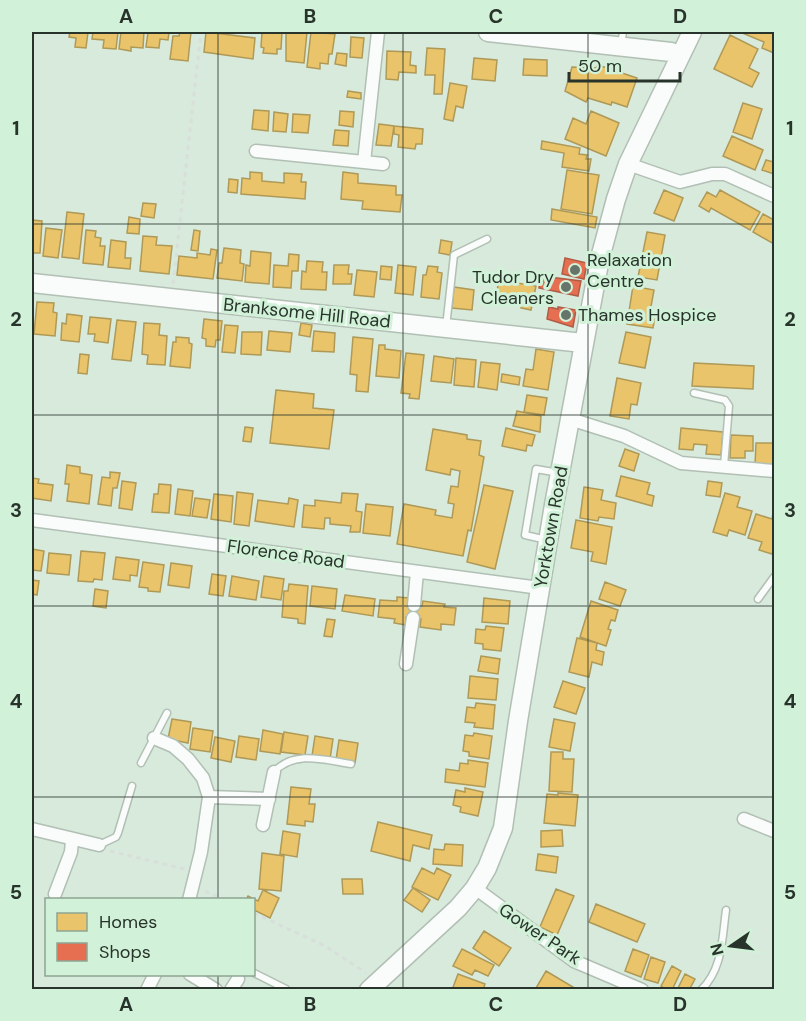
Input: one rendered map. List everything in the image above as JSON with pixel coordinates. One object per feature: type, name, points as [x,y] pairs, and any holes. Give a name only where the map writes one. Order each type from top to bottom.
[{"type":"street","points":[[364,162],[378,32]]},
{"type":"street","points":[[488,32],[622,39],[680,56]]},
{"type":"street","name":"Yorktown Road","points":[[373,985],[458,908],[475,888],[487,868],[503,828],[548,540],[583,343],[603,246],[628,164],[692,32]]},
{"type":"street","points":[[256,151],[383,164]]},
{"type":"street","points":[[628,164],[680,182],[712,174],[725,174],[774,196]]},
{"type":"street","name":"Branksome Hill Road","points":[[32,283],[583,343]]},
{"type":"street","points":[[570,419],[624,436],[681,463],[774,471]]},
{"type":"street","name":"Florence Road","points":[[32,520],[540,588]]},
{"type":"street","points":[[406,664],[417,572]]},
{"type":"street","points":[[154,738],[172,746],[188,759],[203,778],[209,796],[190,893]]},
{"type":"street","points":[[263,825],[274,772]]},
{"type":"street","points":[[209,796],[269,799]]},
{"type":"street","points":[[744,819],[774,831]]},
{"type":"street","points":[[32,829],[99,845]]},
{"type":"street","points":[[55,894],[71,852],[72,840]]},
{"type":"street","name":"Gower Park","points":[[475,888],[574,961],[642,990]]},
{"type":"street","points":[[147,990],[154,976]]},
{"type":"street","points":[[192,976],[216,990]]},
{"type":"lane","points":[[446,328],[454,255],[487,239]]},
{"type":"lane","points":[[694,393],[725,400],[729,406],[724,467]]},
{"type":"lane","points":[[758,599],[774,577]]},
{"type":"lane","points":[[141,763],[167,713]]},
{"type":"lane","points":[[274,772],[281,765],[293,759],[309,758],[351,764]]},
{"type":"lane","points":[[99,845],[116,837],[132,786]]},
{"type":"lane","points":[[701,990],[714,975],[726,910]]},
{"type":"lane","points":[[255,974],[286,989]]},
{"type":"path","points":[[172,298],[201,32]]},
{"type":"path","points":[[99,845],[112,852],[196,871]]},
{"type":"path","points":[[190,893],[209,892],[221,898]]},
{"type":"path","points":[[255,913],[325,946],[373,985]]},
{"type":"building: Homes","points":[[70,32],[88,32],[86,48],[75,47],[76,38],[69,37]]},
{"type":"building: Homes","points":[[93,32],[118,32],[116,49],[103,48],[104,40],[92,39]]},
{"type":"building: Homes","points":[[121,32],[144,32],[143,48],[131,47],[131,51],[119,49]]},
{"type":"building: Homes","points":[[148,32],[169,32],[168,40],[160,39],[159,48],[146,47]]},
{"type":"building: Homes","points":[[180,32],[191,32],[188,61],[170,59],[173,36],[179,36]]},
{"type":"building: Homes","points":[[206,32],[255,38],[253,59],[204,52]]},
{"type":"building: Homes","points":[[262,32],[282,32],[281,49],[277,49],[277,54],[263,53]]},
{"type":"building: Homes","points":[[286,32],[307,32],[304,63],[286,61]]},
{"type":"building: Homes","points":[[311,32],[335,34],[328,64],[320,63],[320,69],[307,67]]},
{"type":"building: Homes","points":[[740,32],[774,32],[774,53],[762,48],[764,42]]},
{"type":"building: Homes","points":[[730,35],[758,49],[749,68],[759,73],[752,87],[714,69]]},
{"type":"building: Homes","points":[[351,37],[364,38],[362,58],[350,57]]},
{"type":"building: Homes","points":[[427,48],[445,49],[442,94],[434,94],[435,75],[425,75]]},
{"type":"building: Homes","points":[[387,51],[411,52],[410,65],[416,66],[416,73],[399,72],[398,80],[386,79]]},
{"type":"building: Homes","points":[[337,53],[347,54],[346,66],[335,64]]},
{"type":"building: Homes","points":[[474,58],[497,60],[495,81],[472,79]]},
{"type":"building: Homes","points":[[524,59],[547,60],[547,76],[523,75]]},
{"type":"building: Homes","points":[[598,65],[637,78],[627,107],[588,98],[586,102],[565,91],[572,67],[596,68]]},
{"type":"building: Homes","points":[[450,83],[467,86],[463,108],[456,106],[453,121],[444,119]]},
{"type":"building: Homes","points":[[348,91],[361,93],[361,99],[347,97]]},
{"type":"building: Homes","points":[[743,103],[762,109],[752,139],[733,132]]},
{"type":"building: Homes","points":[[254,110],[269,111],[268,131],[252,129]]},
{"type":"building: Homes","points":[[340,111],[354,112],[353,127],[339,125]]},
{"type":"building: Homes","points":[[591,111],[619,123],[606,156],[565,139],[573,118],[586,124]]},
{"type":"building: Homes","points":[[274,112],[288,114],[286,132],[273,131]]},
{"type":"building: Homes","points":[[293,114],[310,115],[308,133],[292,132]]},
{"type":"building: Homes","points":[[379,124],[394,126],[391,146],[376,145]]},
{"type":"building: Homes","points":[[394,126],[423,129],[422,144],[416,144],[415,149],[398,147],[399,135],[394,134]]},
{"type":"building: Homes","points":[[335,130],[349,131],[348,146],[333,145]]},
{"type":"building: Homes","points":[[732,136],[763,150],[755,170],[723,156]]},
{"type":"building: Homes","points":[[542,141],[580,148],[579,154],[587,155],[586,159],[591,159],[589,171],[562,167],[564,153],[541,149]]},
{"type":"building: Homes","points":[[766,160],[774,162],[774,174],[762,170]]},
{"type":"building: Homes","points":[[567,170],[599,175],[592,214],[561,209]]},
{"type":"building: Homes","points":[[250,172],[262,173],[262,181],[284,183],[284,173],[302,174],[301,182],[306,182],[305,199],[241,194],[242,178],[250,179]]},
{"type":"building: Homes","points":[[343,172],[358,174],[358,183],[396,186],[396,195],[402,195],[400,212],[362,209],[363,201],[341,199]]},
{"type":"building: Homes","points":[[229,179],[238,180],[237,193],[228,192]]},
{"type":"building: Homes","points":[[664,190],[683,198],[674,221],[654,213]]},
{"type":"building: Homes","points":[[720,190],[760,212],[750,230],[711,208],[709,212],[699,206],[707,192],[716,197]]},
{"type":"building: Homes","points":[[143,203],[156,204],[154,218],[141,216]]},
{"type":"building: Homes","points":[[552,209],[597,217],[595,228],[551,220]]},
{"type":"building: Homes","points":[[67,212],[84,214],[79,259],[62,257]]},
{"type":"building: Homes","points":[[763,214],[774,220],[774,244],[753,232]]},
{"type":"building: Homes","points":[[129,217],[140,219],[139,234],[127,233]]},
{"type":"building: Homes","points":[[32,220],[42,221],[40,253],[32,253]]},
{"type":"building: Homes","points":[[46,228],[62,230],[58,258],[43,256]]},
{"type":"building: Homes","points":[[86,230],[96,231],[95,237],[101,238],[100,246],[105,246],[103,265],[83,263]]},
{"type":"building: Homes","points":[[194,230],[200,231],[198,251],[191,250]]},
{"type":"building: Homes","points":[[647,232],[665,235],[657,280],[638,277]]},
{"type":"building: Homes","points":[[143,236],[157,237],[156,245],[172,246],[169,274],[140,271]]},
{"type":"building: Homes","points":[[111,240],[126,242],[125,258],[131,258],[130,269],[108,267]]},
{"type":"building: Homes","points":[[441,240],[452,242],[450,255],[439,253]]},
{"type":"building: Homes","points":[[224,248],[241,250],[240,263],[244,264],[242,281],[217,278]]},
{"type":"building: Homes","points":[[211,249],[217,250],[213,279],[177,275],[179,256],[197,258],[197,253],[210,255]]},
{"type":"building: Homes","points":[[251,251],[271,253],[269,284],[245,282],[246,265],[250,266]]},
{"type":"building: Homes","points":[[289,254],[299,255],[298,271],[292,271],[291,288],[273,287],[274,265],[288,266]]},
{"type":"building: Homes","points":[[307,261],[323,262],[322,272],[327,272],[326,290],[301,289],[302,271],[306,272]]},
{"type":"building: Homes","points":[[334,265],[349,265],[348,274],[352,274],[351,284],[333,284]]},
{"type":"building: Homes","points":[[398,265],[416,267],[413,295],[395,293]]},
{"type":"building: Homes","points":[[381,266],[392,267],[391,280],[380,279]]},
{"type":"building: Homes","points":[[428,266],[438,267],[437,272],[442,273],[439,299],[421,297],[423,275],[426,275]]},
{"type":"building: Homes","points":[[357,270],[377,272],[374,297],[354,295]]},
{"type":"building: Homes","points":[[499,280],[536,286],[531,310],[521,308],[522,300],[496,296]]},
{"type":"building: Homes","points":[[633,286],[654,290],[650,312],[656,312],[653,328],[627,324]]},
{"type":"building: Homes","points":[[454,287],[474,290],[472,310],[452,308]]},
{"type":"building: Homes","points":[[37,302],[54,303],[53,312],[57,313],[55,336],[34,334]]},
{"type":"building: Homes","points":[[67,314],[82,316],[79,342],[61,340],[62,323],[66,324]]},
{"type":"building: Homes","points":[[90,317],[111,319],[108,343],[94,341],[95,334],[88,334]]},
{"type":"building: Homes","points":[[204,319],[222,321],[220,340],[216,340],[215,347],[206,346],[206,339],[202,338]]},
{"type":"building: Homes","points":[[117,320],[136,322],[131,361],[112,359]]},
{"type":"building: Homes","points":[[144,323],[160,324],[159,335],[167,336],[165,365],[147,364],[148,355],[142,354]]},
{"type":"building: Homes","points":[[301,323],[312,325],[310,337],[299,335]]},
{"type":"building: Homes","points":[[225,325],[238,326],[235,353],[222,352]]},
{"type":"building: Homes","points":[[269,331],[292,333],[290,352],[267,350]]},
{"type":"building: Homes","points":[[314,331],[335,333],[334,352],[312,351]]},
{"type":"building: Homes","points":[[242,332],[262,332],[261,355],[241,354]]},
{"type":"building: Homes","points":[[626,332],[651,337],[645,368],[619,363]]},
{"type":"building: Homes","points":[[176,337],[189,338],[189,343],[192,344],[190,368],[170,366],[173,342],[176,342]]},
{"type":"building: Homes","points":[[353,337],[373,339],[368,392],[356,391],[357,375],[350,374]]},
{"type":"building: Homes","points":[[379,345],[385,345],[385,349],[401,351],[399,378],[376,376]]},
{"type":"building: Homes","points":[[536,349],[554,352],[548,390],[523,386],[526,369],[533,370]]},
{"type":"building: Homes","points":[[406,353],[424,355],[419,399],[409,398],[410,394],[401,393]]},
{"type":"building: Homes","points":[[80,354],[89,355],[87,374],[78,373]]},
{"type":"building: Homes","points":[[434,356],[454,359],[451,383],[431,381]]},
{"type":"building: Homes","points":[[456,358],[476,360],[474,387],[454,385]]},
{"type":"building: Homes","points":[[481,362],[500,364],[497,390],[478,387]]},
{"type":"building: Homes","points":[[694,363],[754,366],[753,389],[692,386]]},
{"type":"building: Homes","points":[[502,374],[520,377],[519,385],[501,382]]},
{"type":"building: Homes","points":[[617,378],[641,383],[637,405],[631,404],[629,419],[610,416]]},
{"type":"building: Homes","points":[[276,390],[314,394],[313,408],[334,410],[329,449],[270,443]]},
{"type":"building: Homes","points":[[527,395],[547,398],[544,415],[524,412]]},
{"type":"building: Homes","points":[[517,411],[541,416],[540,432],[513,426]]},
{"type":"building: Homes","points":[[245,427],[253,428],[251,442],[243,441]]},
{"type":"building: Homes","points":[[506,428],[535,435],[532,446],[527,445],[526,451],[502,446]]},
{"type":"building: Homes","points":[[681,428],[723,432],[721,455],[706,454],[707,445],[694,444],[693,450],[679,449]]},
{"type":"building: Homes","points":[[433,429],[467,435],[467,439],[481,441],[479,455],[484,457],[471,531],[468,530],[463,556],[397,544],[404,504],[436,510],[435,515],[452,518],[454,504],[448,503],[451,486],[458,487],[460,471],[451,469],[450,475],[426,470]]},
{"type":"building: Homes","points":[[731,435],[753,436],[753,451],[745,451],[745,458],[730,458]]},
{"type":"building: Homes","points":[[756,443],[774,443],[774,465],[755,465]]},
{"type":"building: Homes","points":[[625,449],[639,454],[634,471],[619,466]]},
{"type":"building: Homes","points":[[67,465],[80,467],[80,473],[92,475],[89,504],[67,501],[69,484],[65,484]]},
{"type":"building: Homes","points":[[110,472],[120,473],[117,488],[113,488],[111,506],[98,504],[102,477],[110,478]]},
{"type":"building: Homes","points":[[621,476],[650,483],[647,494],[654,496],[652,506],[616,496]]},
{"type":"building: Homes","points":[[32,478],[39,479],[38,483],[53,485],[51,501],[32,498]]},
{"type":"building: Homes","points":[[122,481],[136,483],[132,510],[119,508]]},
{"type":"building: Homes","points":[[708,481],[722,483],[720,497],[706,495]]},
{"type":"building: Homes","points":[[159,484],[171,485],[169,513],[152,512],[154,494],[158,494]]},
{"type":"building: Homes","points":[[484,485],[513,491],[495,569],[467,562]]},
{"type":"building: Homes","points":[[584,487],[603,490],[601,500],[616,503],[614,519],[599,517],[598,521],[580,518]]},
{"type":"building: Homes","points":[[178,489],[193,491],[190,516],[175,514]]},
{"type":"building: Homes","points":[[237,492],[253,494],[249,526],[234,524]]},
{"type":"building: Homes","points":[[342,493],[358,494],[356,511],[362,512],[360,532],[350,532],[351,526],[330,524],[330,518],[325,518],[324,529],[302,527],[304,505],[315,506],[315,500],[341,503]]},
{"type":"building: Homes","points":[[725,493],[740,497],[737,507],[752,511],[745,535],[729,530],[727,536],[713,532]]},
{"type":"building: Homes","points":[[214,494],[233,496],[231,522],[211,519]]},
{"type":"building: Homes","points":[[195,498],[210,500],[207,518],[192,516]]},
{"type":"building: Homes","points":[[289,498],[298,500],[294,527],[255,521],[258,500],[288,504]]},
{"type":"building: Homes","points":[[366,504],[393,507],[390,536],[363,533]]},
{"type":"building: Homes","points":[[773,513],[774,548],[772,554],[759,550],[762,542],[748,538],[756,514],[772,519]]},
{"type":"building: Homes","points":[[576,520],[612,527],[606,564],[591,561],[593,552],[571,548]]},
{"type":"building: Homes","points":[[32,549],[44,551],[41,571],[32,570]]},
{"type":"building: Homes","points":[[81,551],[105,553],[102,580],[78,581]]},
{"type":"building: Homes","points":[[49,553],[71,555],[69,575],[47,573]]},
{"type":"building: Homes","points":[[116,557],[139,560],[137,576],[130,575],[130,581],[113,579]]},
{"type":"building: Homes","points":[[143,562],[164,565],[160,592],[148,591],[148,588],[139,587]]},
{"type":"building: Homes","points":[[171,563],[192,566],[189,588],[168,585]]},
{"type":"building: Homes","points":[[212,574],[226,576],[223,596],[209,594]]},
{"type":"building: Homes","points":[[232,576],[259,581],[256,600],[229,596]]},
{"type":"building: Homes","points":[[264,576],[284,579],[281,600],[261,597]]},
{"type":"building: Homes","points":[[32,580],[39,581],[37,595],[32,594]]},
{"type":"building: Homes","points":[[605,582],[626,590],[620,606],[599,599]]},
{"type":"building: Homes","points":[[289,584],[308,586],[305,624],[298,623],[298,619],[282,617],[284,591],[288,591]]},
{"type":"building: Homes","points":[[312,586],[337,589],[335,609],[310,606]]},
{"type":"building: Homes","points":[[95,589],[108,591],[106,608],[93,606]]},
{"type":"building: Homes","points":[[345,595],[375,599],[373,616],[342,611]]},
{"type":"building: Homes","points":[[397,597],[409,598],[408,605],[422,606],[423,601],[456,608],[454,625],[441,624],[441,630],[420,627],[421,619],[406,617],[406,625],[394,623],[395,619],[378,617],[380,600],[397,601]]},
{"type":"building: Homes","points":[[484,598],[510,601],[508,624],[482,622]]},
{"type":"building: Homes","points":[[591,601],[618,610],[615,621],[611,620],[608,629],[611,630],[606,646],[580,637]]},
{"type":"building: Homes","points":[[327,619],[335,620],[332,637],[324,636]]},
{"type":"building: Homes","points":[[486,626],[504,628],[501,651],[483,649],[483,644],[475,643],[476,629],[485,630]]},
{"type":"building: Homes","points":[[577,638],[597,643],[596,650],[604,652],[602,665],[592,662],[589,677],[569,672]]},
{"type":"building: Homes","points":[[481,656],[500,659],[498,674],[478,671]]},
{"type":"building: Homes","points":[[470,676],[498,679],[496,700],[468,698]]},
{"type":"building: Homes","points":[[563,681],[585,688],[576,714],[554,707]]},
{"type":"building: Homes","points":[[476,703],[495,705],[493,729],[474,727],[475,723],[465,722],[467,707],[475,708]]},
{"type":"building: Homes","points":[[172,719],[191,722],[188,743],[168,739]]},
{"type":"building: Homes","points":[[554,719],[575,723],[570,751],[549,747]]},
{"type":"building: Homes","points":[[193,728],[213,731],[210,752],[190,749]]},
{"type":"building: Homes","points":[[263,730],[283,734],[280,754],[260,751]]},
{"type":"building: Homes","points":[[284,732],[308,736],[305,755],[281,752]]},
{"type":"building: Homes","points":[[474,733],[492,736],[489,759],[469,756],[469,752],[463,751],[465,735],[473,736]]},
{"type":"building: Homes","points":[[239,736],[259,739],[256,760],[236,757]]},
{"type":"building: Homes","points":[[315,736],[333,739],[330,759],[312,756]]},
{"type":"building: Homes","points":[[215,737],[235,741],[231,762],[211,758]]},
{"type":"building: Homes","points":[[339,740],[358,743],[355,763],[336,760]]},
{"type":"building: Homes","points":[[551,752],[563,752],[563,759],[574,759],[572,792],[549,791]]},
{"type":"building: Homes","points":[[468,760],[488,763],[485,787],[445,782],[446,769],[459,771],[460,763],[468,764]]},
{"type":"building: Homes","points":[[291,787],[311,789],[309,804],[315,804],[313,822],[305,821],[305,826],[287,824]]},
{"type":"building: Homes","points":[[465,788],[483,792],[478,816],[460,812],[461,807],[453,805],[456,790],[465,792]]},
{"type":"building: Homes","points":[[558,793],[578,795],[575,826],[544,823],[547,794],[558,795]]},
{"type":"building: Homes","points":[[378,822],[432,835],[429,849],[413,845],[410,861],[371,851]]},
{"type":"building: Homes","points":[[562,830],[563,846],[541,847],[541,831]]},
{"type":"building: Homes","points":[[283,831],[300,834],[297,857],[280,854]]},
{"type":"building: Homes","points":[[445,844],[463,845],[462,866],[433,864],[434,849],[444,850]]},
{"type":"building: Homes","points":[[262,853],[284,856],[281,891],[259,889]]},
{"type":"building: Homes","points":[[538,854],[558,857],[556,873],[536,870]]},
{"type":"building: Homes","points":[[422,868],[434,874],[437,868],[451,875],[438,900],[412,887]]},
{"type":"building: Homes","points":[[342,879],[362,879],[363,894],[343,894]]},
{"type":"building: Homes","points":[[413,888],[430,900],[422,912],[404,900]]},
{"type":"building: Homes","points":[[556,889],[574,896],[557,935],[540,927]]},
{"type":"building: Homes","points":[[263,890],[279,898],[270,918],[255,910],[255,900],[258,901]]},
{"type":"building: Homes","points":[[596,904],[645,924],[637,942],[589,922]]},
{"type":"building: Homes","points":[[484,931],[511,948],[499,966],[473,948]]},
{"type":"building: Homes","points":[[462,949],[494,965],[488,976],[475,970],[472,975],[453,966]]},
{"type":"building: Homes","points":[[633,949],[649,955],[641,977],[625,971]]},
{"type":"building: Homes","points":[[651,957],[665,962],[658,983],[644,979]]},
{"type":"building: Homes","points":[[672,966],[681,971],[672,990],[667,990],[661,986]]},
{"type":"building: Homes","points":[[546,971],[578,990],[539,990],[536,988]]},
{"type":"building: Homes","points":[[458,974],[485,984],[483,990],[452,990]]},
{"type":"building: Homes","points":[[685,974],[695,979],[689,990],[677,990]]},
{"type":"building: Shops","points":[[565,258],[587,263],[584,279],[562,274]]},
{"type":"building: Shops","points":[[541,276],[581,281],[578,296],[539,288]]},
{"type":"building: Shops","points":[[549,307],[576,310],[573,327],[547,319]]},
{"type":"place","name":"Relaxation Centre","points":[[575,270]]},
{"type":"place","name":"Tudor Dry Cleaners","points":[[566,287]]},
{"type":"place","name":"Thames Hospice","points":[[566,315]]}]
